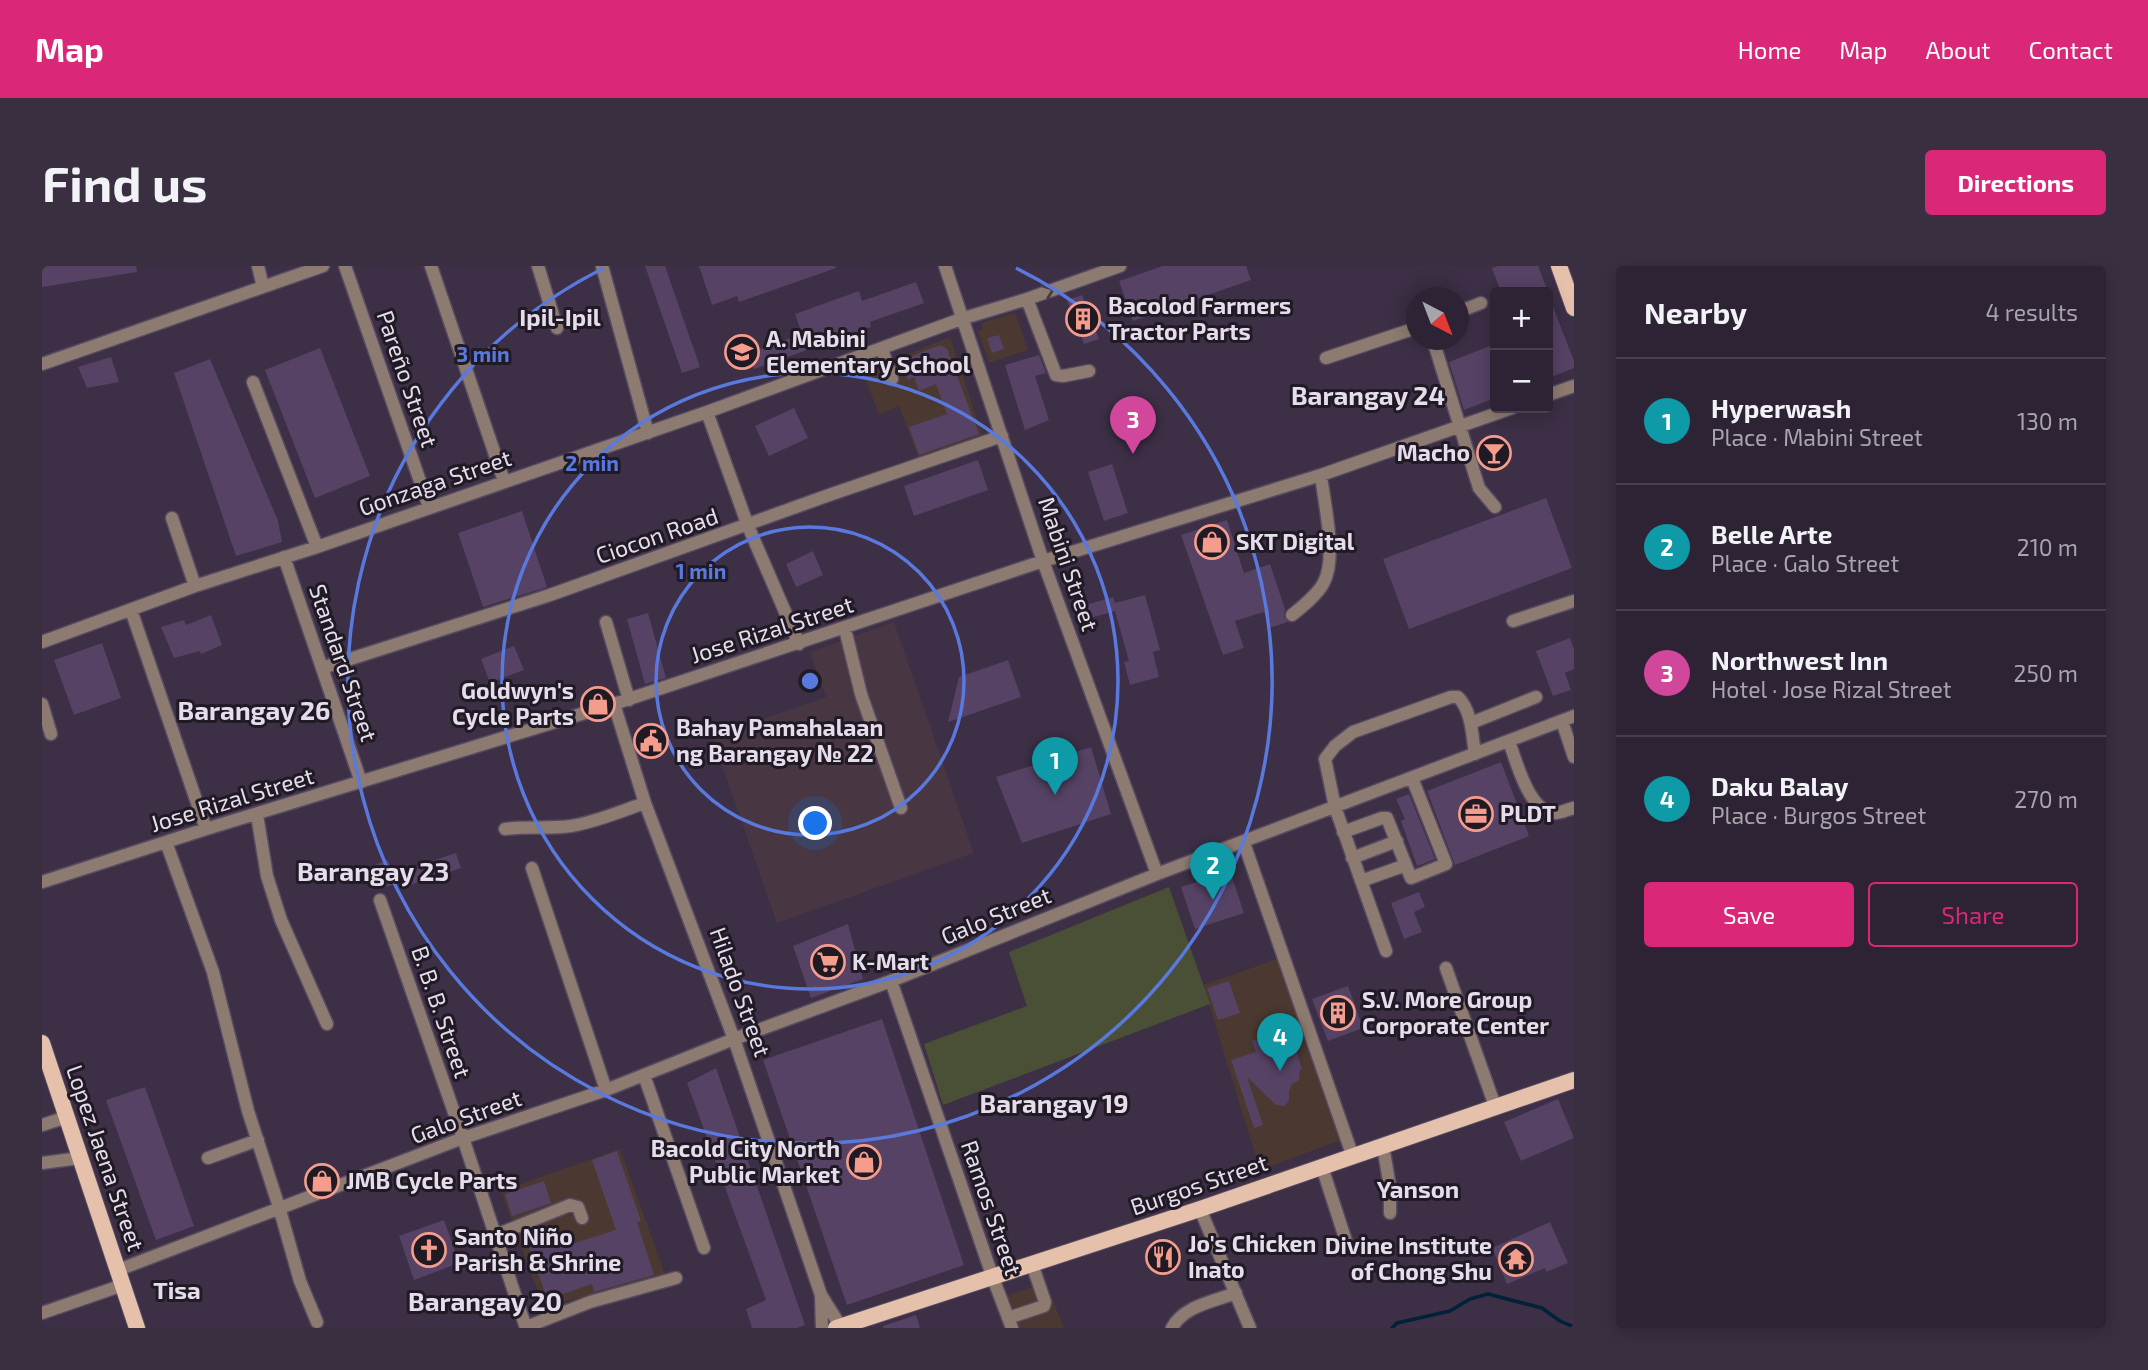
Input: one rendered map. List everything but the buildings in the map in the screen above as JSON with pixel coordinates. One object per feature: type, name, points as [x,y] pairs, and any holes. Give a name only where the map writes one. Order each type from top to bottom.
[{"type":"main road","points":[[1559,266],[1569,281],[1574,308]]},
{"type":"main road","name":"Lopez Jaena Street","points":[[42,1043],[137,1328]]},
{"type":"main road","name":"Burgos Street","points":[[839,1328],[1200,1209],[1495,1105],[1574,1080]]},
{"type":"street","points":[[258,266],[263,286]]},
{"type":"street","points":[[42,364],[323,266]]},
{"type":"street","name":"Pareño Street","points":[[345,266],[429,507]]},
{"type":"street","points":[[431,266],[504,481]]},
{"type":"street","points":[[538,266],[557,328]]},
{"type":"street","points":[[602,266],[648,433]]},
{"type":"street","name":"Mabini Street","points":[[945,266],[1043,561],[1157,874]]},
{"type":"street","name":"Gonzaga Street","points":[[42,642],[195,586],[648,433],[961,319],[1120,266]]},
{"type":"street","points":[[1027,299],[1056,375],[1089,370]]},
{"type":"street","points":[[1469,308],[1481,303]]},
{"type":"street","points":[[1326,358],[1406,330]]},
{"type":"street","points":[[883,349],[892,379]]},
{"type":"street","points":[[1436,350],[1479,488],[1495,507]]},
{"type":"street","points":[[253,382],[317,547]]},
{"type":"street","points":[[1553,393],[1574,386]]},
{"type":"street","points":[[707,412],[748,526],[799,644]]},
{"type":"street","name":"Jose Rizal Street","points":[[42,882],[629,700],[1043,561],[1321,475],[1498,413]]},
{"type":"street","name":"Ciocon Road","points":[[323,668],[550,596],[1002,436]]},
{"type":"street","points":[[1292,615],[1323,583],[1328,568],[1330,553],[1321,475]]},
{"type":"street","points":[[172,518],[195,586]]},
{"type":"street","name":"Standard Street","points":[[285,557],[361,782]]},
{"type":"street","points":[[1513,621],[1574,601]]},
{"type":"street","points":[[131,610],[206,829]]},
{"type":"street","points":[[606,622],[629,700]]},
{"type":"street","points":[[845,629],[864,703],[901,808]]},
{"type":"street","points":[[1386,951],[1335,807],[1325,759],[1335,746],[1353,732],[1451,696],[1458,697],[1463,702],[1471,723],[1475,754]]},
{"type":"street","points":[[1471,723],[1536,697]]},
{"type":"street","points":[[42,704],[51,734]]},
{"type":"street","name":"Hilado Street","points":[[614,704],[645,803],[734,1039],[821,1295],[839,1328]]},
{"type":"street","points":[[1568,719],[1574,757]]},
{"type":"street","name":"Galo Street","points":[[42,1313],[279,1207],[397,1165],[463,1138],[644,1076],[734,1039],[891,981],[1157,874],[1568,719]]},
{"type":"street","points":[[1509,741],[1532,799],[1541,809],[1554,814],[1574,807]]},
{"type":"street","points":[[1343,832],[1387,818],[1411,878],[1446,864],[1412,778]]},
{"type":"street","points":[[505,829],[547,829],[575,825],[645,803]]},
{"type":"street","points":[[257,815],[267,876],[281,920],[327,1024]]},
{"type":"street","points":[[1352,858],[1397,841]]},
{"type":"street","points":[[166,842],[213,972],[224,1008],[236,1069],[300,1281],[317,1322]]},
{"type":"street","points":[[1244,843],[1353,1157]]},
{"type":"street","points":[[1361,881],[1406,865]]},
{"type":"street","points":[[532,868],[606,1090]]},
{"type":"street","name":"B. B. B. Street","points":[[380,900],[526,1327]]},
{"type":"street","points":[[1446,968],[1495,1105]]},
{"type":"street","name":"Ramos Street","points":[[891,981],[1010,1323]]},
{"type":"street","points":[[644,1076],[704,1248]]},
{"type":"street","points":[[42,1125],[67,1117]]},
{"type":"street","points":[[208,1158],[258,1140]]},
{"type":"street","points":[[1383,1146],[1390,1187],[1390,1213]]},
{"type":"street","points":[[42,1163],[80,1158]]},
{"type":"street","points":[[1321,1167],[1347,1244]]},
{"type":"street","points":[[496,1235],[570,1205],[578,1207],[582,1218]]},
{"type":"street","points":[[1200,1209],[1250,1328]]},
{"type":"street","points":[[1010,1323],[1044,1306],[1032,1264]]},
{"type":"street","points":[[526,1327],[590,1301],[676,1278]]},
{"type":"street","points":[[1172,1328],[1185,1312],[1236,1293]]},
{"type":"street","name":"Hilado Street","points":[[821,1295],[822,1328]]},
{"type":"shaded area","points":[[1015,313],[1028,350],[989,363],[978,331],[983,329],[981,323]]},
{"type":"shaded area","points":[[950,337],[983,437],[919,459],[899,406],[879,415],[863,372]]},
{"type":"shaded area","points":[[894,622],[974,853],[777,923],[712,737],[826,697],[810,652]]},
{"type":"shaded area","points":[[1280,958],[1342,1140],[1260,1170],[1203,985]]},
{"type":"shaded area","points":[[620,1149],[665,1274],[553,1305],[539,1295],[501,1191]]},
{"type":"shaded area","points":[[1046,1283],[1064,1328],[1015,1328],[1004,1296]]},
{"type":"green space","points":[[1169,887],[1210,1004],[943,1105],[924,1044],[1027,1006],[1009,952]]},
{"type":"waterway","points":[[1392,1328],[1397,1323],[1450,1311],[1470,1299],[1488,1294],[1542,1308],[1574,1327]]},
{"type":"place","name":"Bacolod Farmers Tractor Parts","points":[[1083,319]]},
{"type":"place","name":"A. Mabini Elementary School","points":[[742,352]]},
{"type":"place","name":"Macho","points":[[1494,453]]},
{"type":"place","name":"Northwest Inn","points":[[1133,454]]},
{"type":"place","name":"SKT Digital","points":[[1212,542]]},
{"type":"place","name":"Goldwyn's Cycle Parts","points":[[598,704]]},
{"type":"place","name":"Bahay Pamahalaan ng Barangay № 22","points":[[651,741]]},
{"type":"place","name":"Hyperwash","points":[[1055,795]]},
{"type":"place","name":"PLDT","points":[[1476,814]]},
{"type":"place","name":"Belle Arte","points":[[1213,900]]},
{"type":"place","name":"K-Mart","points":[[828,962]]},
{"type":"place","name":"S.V. More Group Corporate Center","points":[[1338,1013]]},
{"type":"place","name":"Daku Balay","points":[[1280,1071]]},
{"type":"place","name":"Bacold City North Public Market","points":[[864,1162]]},
{"type":"place","name":"JMB Cycle Parts","points":[[322,1181]]},
{"type":"place","name":"Santo Niño Parish & Shrine","points":[[429,1250]]},
{"type":"place","name":"Jo's Chicken Inato","points":[[1163,1257]]},
{"type":"place","name":"Divine Institute of Chong Shu","points":[[1516,1259]]},
{"type":"district","name":"Ipil-Ipil","points":[[560,318]]},
{"type":"district","name":"Barangay 24","points":[[1368,396]]},
{"type":"district","name":"Barangay 26","points":[[254,711]]},
{"type":"district","name":"Barangay 23","points":[[373,872]]},
{"type":"district","name":"Barangay 19","points":[[1054,1104]]},
{"type":"district","name":"Yanson","points":[[1418,1190]]},
{"type":"district","name":"Tisa","points":[[177,1291]]},
{"type":"district","name":"Barangay 20","points":[[485,1302]]}]
